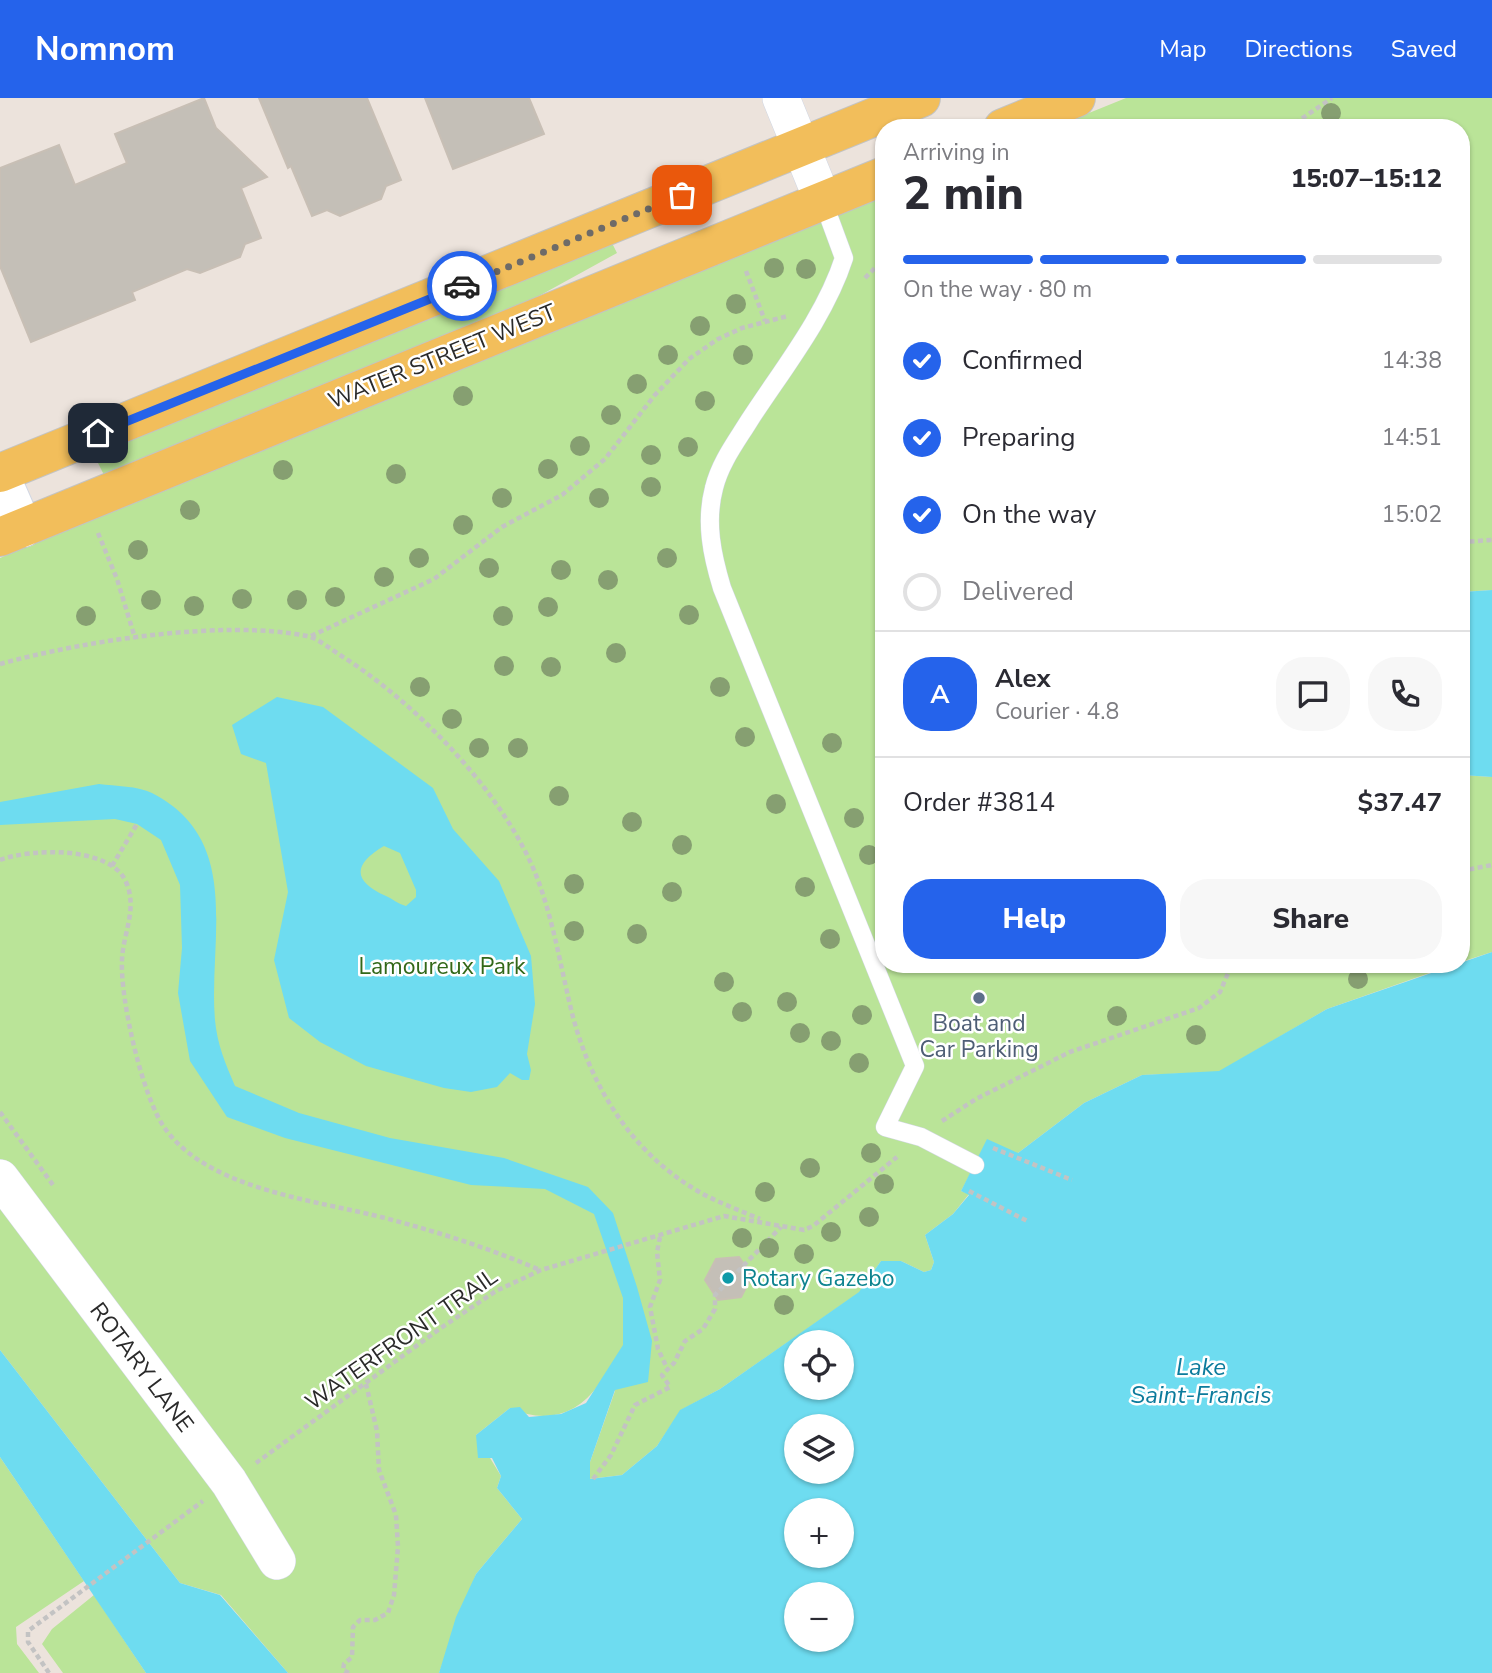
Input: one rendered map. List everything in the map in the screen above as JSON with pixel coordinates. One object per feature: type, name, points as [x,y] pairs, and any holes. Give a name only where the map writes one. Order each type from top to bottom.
[{"type":"main road","points":[[0,474],[920,98]]},
{"type":"main road","points":[[1025,119],[1076,98]]},
{"type":"main road","name":"WATER STREET WEST","points":[[11,532],[875,180]]},
{"type":"street","points":[[781,98],[823,201]]},
{"type":"street","points":[[0,474],[11,532]]},
{"type":"street","name":"ROTARY LANE","points":[[0,1178],[215,1492],[277,1561]]},
{"type":"lane","points":[[823,201],[844,258],[819,309],[727,457],[714,487],[710,540],[722,588],[875,967]]},
{"type":"lane","points":[[877,973],[915,1066],[885,1127],[921,1136],[975,1165]]},
{"type":"path","points":[[1301,119],[1332,98]]},
{"type":"path","points":[[733,237],[765,321]]},
{"type":"path","points":[[862,283],[875,269]]},
{"type":"path","points":[[0,664],[135,638],[207,632],[310,636],[434,579],[502,527],[562,495],[605,459],[654,396],[689,359],[718,339],[765,321],[819,309]]},
{"type":"path","points":[[86,502],[117,579],[135,638]]},
{"type":"path","points":[[1470,541],[1492,540]]},
{"type":"path","points":[[310,636],[368,674],[409,707],[488,791],[505,816],[544,895],[577,1028],[594,1075],[618,1119],[669,1172],[697,1191],[767,1223]]},
{"type":"path","points":[[112,866],[137,824]]},
{"type":"path","points":[[0,860],[23,854],[82,855],[112,866],[126,881],[132,908],[122,946],[121,975],[139,1062],[153,1110],[182,1147],[225,1174],[249,1183],[455,1237],[541,1270]]},
{"type":"path","points":[[1470,869],[1492,865]]},
{"type":"path","name":"WATERFRONT TRAIL","points":[[49,1673],[27,1642],[27,1631],[215,1492],[496,1292],[541,1270],[580,1261],[724,1216],[804,1230],[813,1226],[921,1136],[976,1099],[1070,1052],[1199,1008],[1220,992],[1230,973]]},
{"type":"path","points":[[988,1146],[1072,1180]]},
{"type":"path","points":[[968,1191],[1029,1222]]},
{"type":"path","points":[[593,1479],[611,1455],[635,1405],[670,1387],[662,1376],[674,1363],[685,1341],[703,1329],[715,1309],[715,1295],[781,1227]]},
{"type":"path","points":[[658,1237],[660,1280],[650,1307],[658,1349],[667,1368]]},
{"type":"path","points":[[349,1673],[343,1670],[344,1664],[352,1657],[353,1627],[360,1620],[375,1620],[388,1613],[394,1595],[398,1547],[396,1515],[379,1470],[377,1431],[366,1384]]},
{"type":"green space","points":[[1126,98],[1492,98],[1492,590],[1470,591],[1470,119],[1074,119]]},
{"type":"green space","name":"Lamoureux Park","points":[[875,200],[875,973],[1429,973],[1327,1009],[1219,1072],[1142,1075],[1084,1103],[1018,1153],[975,1165],[961,1191],[969,1194],[953,1214],[925,1235],[934,1262],[931,1270],[924,1272],[901,1261],[881,1261],[860,1292],[805,1330],[784,1330],[784,1345],[720,1389],[681,1410],[657,1446],[622,1475],[589,1479],[590,1462],[615,1391],[599,1384],[581,1404],[548,1416],[536,1416],[510,1408],[476,1435],[501,1476],[497,1488],[522,1519],[476,1574],[439,1673],[288,1673],[221,1595],[180,1583],[0,1350],[0,558]]},
{"type":"green space","points":[[612,243],[617,253],[528,302],[104,475],[94,455]]},
{"type":"green space","points":[[1470,776],[1492,777],[1492,952],[1470,959]]},
{"type":"green space","points":[[0,1457],[84,1581],[16,1627],[17,1644],[39,1673],[0,1673]]},
{"type":"green space","points":[[94,1595],[146,1673],[63,1673],[42,1644],[52,1629]]},
{"type":"water","points":[[1492,590],[1492,777],[1470,776],[1470,591]]},
{"type":"water","points":[[277,697],[323,707],[433,788],[453,829],[499,881],[531,956],[535,1004],[527,1054],[531,1070],[529,1080],[522,1080],[510,1073],[497,1087],[471,1092],[444,1088],[366,1066],[320,1042],[289,1018],[274,960],[288,892],[266,763],[241,754],[232,725]],"holes":[[[384,846],[400,853],[416,890],[416,897],[406,906],[367,884],[361,872],[366,859]]]},
{"type":"water","name":"Lake Saint-Francis","points":[[99,784],[152,793],[181,813],[200,837],[211,864],[216,925],[215,1020],[220,1046],[235,1086],[299,1113],[390,1138],[504,1158],[588,1187],[613,1213],[652,1341],[648,1382],[615,1390],[590,1462],[590,1479],[622,1475],[657,1446],[680,1410],[720,1389],[784,1344],[784,1400],[854,1400],[854,1330],[805,1330],[859,1292],[881,1261],[901,1261],[924,1272],[931,1270],[934,1262],[925,1235],[953,1214],[969,1195],[961,1191],[987,1139],[1018,1153],[1084,1103],[1142,1075],[1219,1071],[1327,1009],[1431,973],[1470,973],[1470,960],[1492,952],[1492,1673],[439,1673],[456,1617],[476,1574],[522,1519],[497,1488],[501,1476],[492,1458],[478,1458],[476,1435],[510,1408],[520,1407],[529,1417],[561,1414],[586,1403],[623,1345],[623,1298],[594,1214],[545,1189],[471,1185],[285,1138],[227,1117],[190,1061],[178,993],[182,948],[180,885],[161,840],[137,824],[115,819],[0,825],[0,802]]},
{"type":"water","points":[[0,1350],[180,1583],[220,1595],[288,1673],[146,1673],[0,1457]]},
{"type":"building","points":[[204,98],[216,128],[267,177],[241,188],[261,238],[245,244],[240,257],[200,273],[187,269],[132,292],[135,300],[31,342],[0,266],[0,168],[59,145],[75,185],[127,163],[115,134]]},
{"type":"building","points":[[259,98],[367,98],[401,180],[386,186],[381,199],[340,216],[327,210],[312,216],[291,166],[288,168]]},
{"type":"building","points":[[425,98],[529,98],[544,134],[453,169]]},
{"type":"building","name":"Rotary Gazebo","points":[[739,1257],[752,1276],[741,1297],[718,1300],[705,1280],[716,1259]]},
{"type":"way so far","points":[[462,286],[682,195]]},
{"type":"place","name":"Boat and Car Parking","points":[[979,998]]},
{"type":"place","name":"Rotary Gazebo","points":[[728,1278]]},
{"type":"route","points":[[98,433],[462,286]]}]
